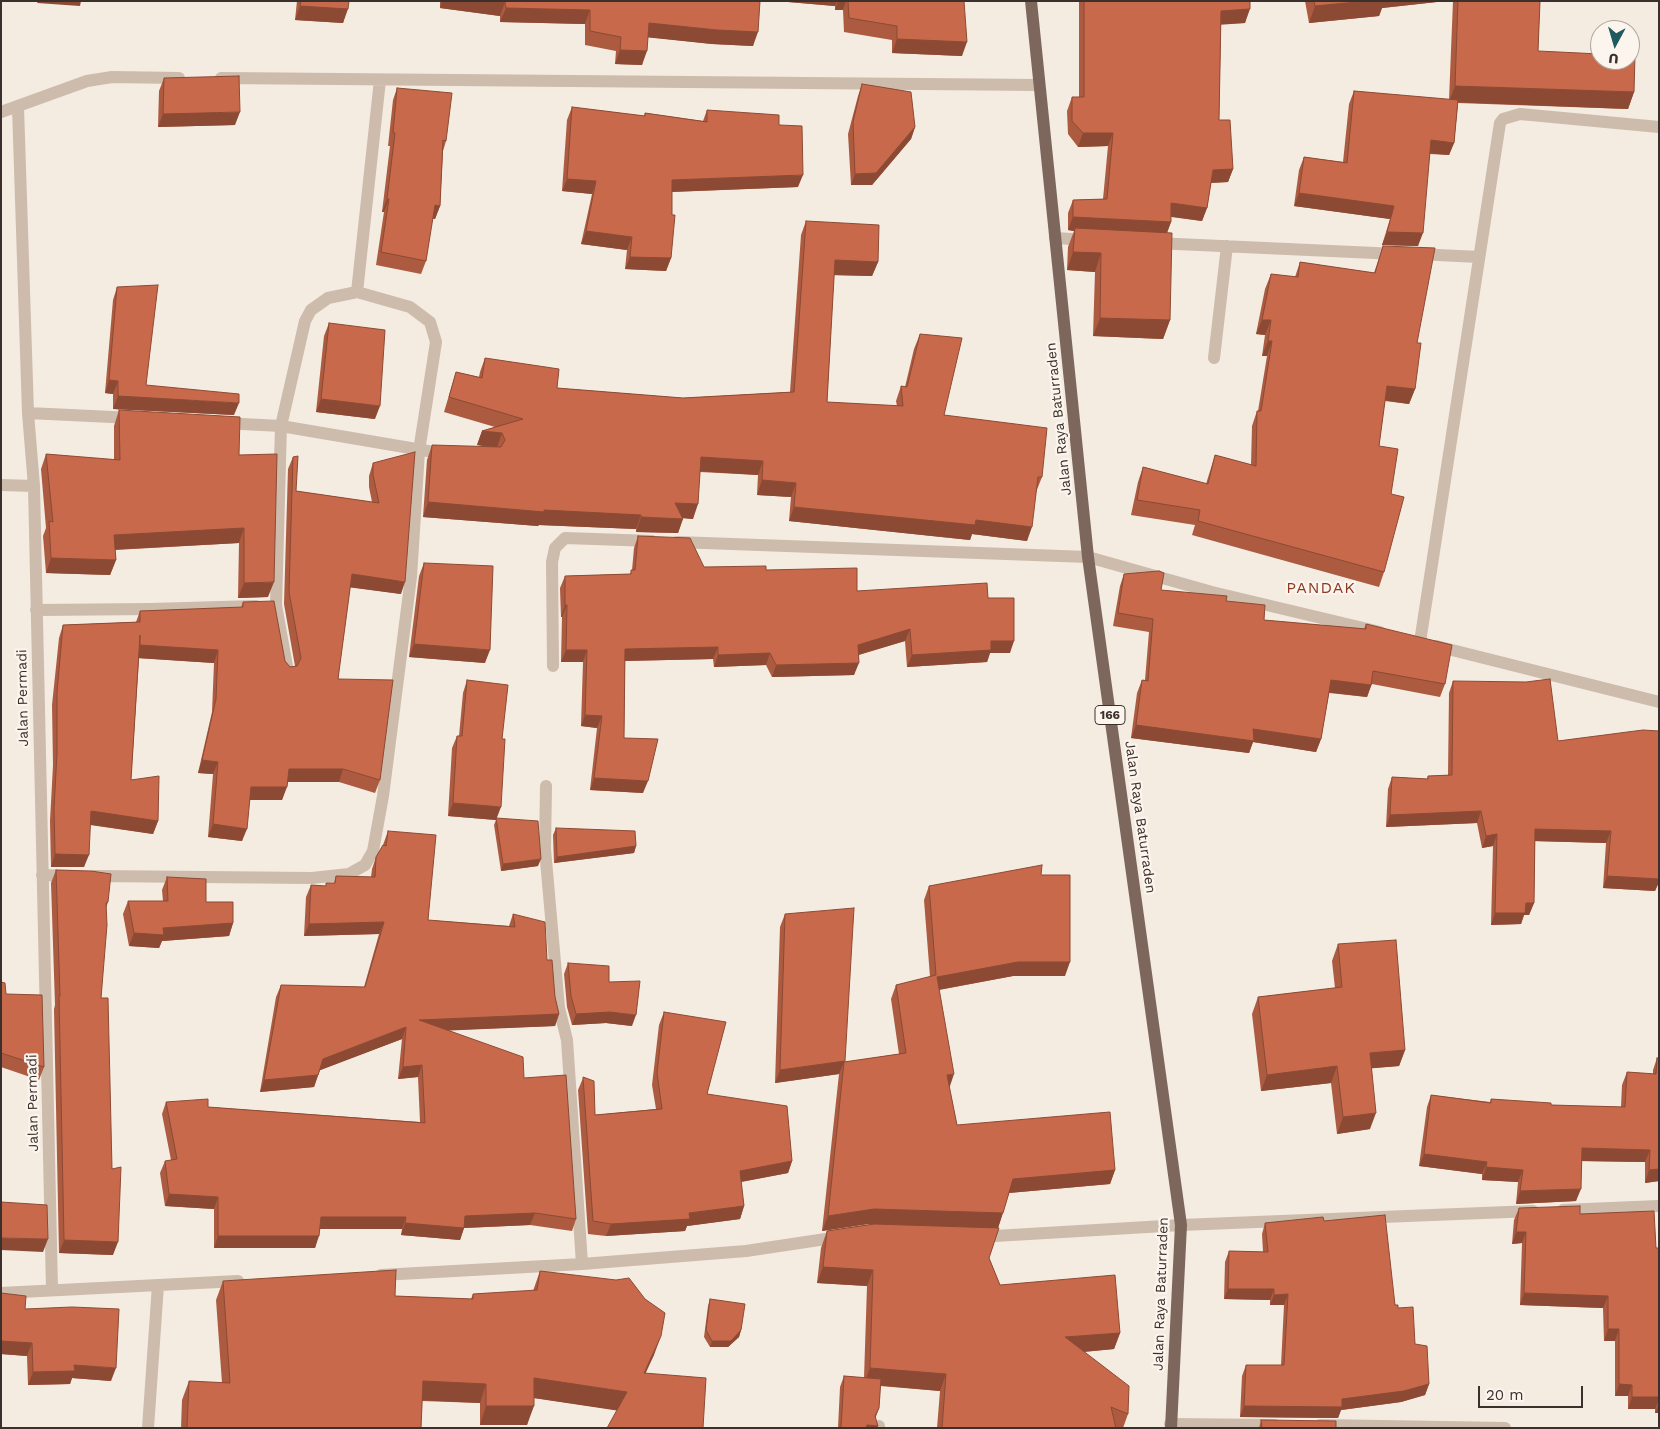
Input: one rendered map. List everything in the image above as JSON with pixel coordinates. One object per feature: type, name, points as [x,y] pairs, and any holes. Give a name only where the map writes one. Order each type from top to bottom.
[{"type":"main road","name":"Jalan Raya Baturraden","points":[[1031,1],[1088,557],[1181,1225],[1171,1426]]},
{"type":"street","points":[[1,112],[87,81],[112,77],[192,78]]},
{"type":"street","points":[[211,78],[1039,85]]},
{"type":"street","points":[[357,292],[380,80]]},
{"type":"street","name":"Jalan Permadi","points":[[18,107],[28,412],[34,486],[52,1289]]},
{"type":"street","points":[[1659,127],[1520,114],[1504,119],[1500,123],[1415,641],[1659,702]]},
{"type":"street","points":[[1055,238],[1103,240]]},
{"type":"street","points":[[1141,242],[1479,257]]},
{"type":"street","points":[[1214,358],[1227,246]]},
{"type":"street","points":[[42,875],[312,878],[348,874],[365,865],[373,851],[384,786],[411,576],[419,451],[436,342],[430,322],[410,307],[357,292],[328,298],[311,310],[305,321],[281,426],[276,605],[288,672]]},
{"type":"street","points":[[28,412],[145,419]]},
{"type":"street","points":[[213,422],[281,426],[419,451],[438,452]]},
{"type":"street","points":[[1,485],[34,486]]},
{"type":"street","points":[[553,666],[552,562],[555,548],[565,538],[1088,557],[1212,592],[1392,635]]},
{"type":"street","points":[[36,610],[276,605]]},
{"type":"street","points":[[546,786],[545,849],[560,1008],[567,1040],[582,1264]]},
{"type":"street","points":[[966,1235],[995,1236],[1181,1225],[1659,1206]]},
{"type":"street","points":[[368,1276],[582,1264],[746,1251],[849,1235]]},
{"type":"street","points":[[1,1293],[52,1289],[248,1281]]},
{"type":"street","points":[[148,1428],[158,1285]]},
{"type":"street","points":[[1171,1426],[1287,1425]]},
{"type":"street","points":[[1306,1425],[1505,1428]]},
{"type":"building","points":[[301,1],[349,1],[348,9],[300,6]]},
{"type":"building","points":[[499,1],[760,1],[758,32],[649,23],[647,51],[620,50],[621,37],[590,31],[590,10],[506,8],[505,2]]},
{"type":"building","points":[[848,1],[964,1],[967,42],[897,39],[897,26],[849,18]]},
{"type":"building","points":[[1084,1],[1250,1],[1250,9],[1221,11],[1219,120],[1230,120],[1233,169],[1213,170],[1207,208],[1171,203],[1171,222],[1073,217],[1073,200],[1107,199],[1113,133],[1083,133],[1072,121],[1072,97],[1084,97]]},
{"type":"building","points":[[1314,1],[1367,1],[1315,6]]},
{"type":"building","points":[[1458,1],[1540,1],[1538,51],[1590,54],[1590,70],[1635,70],[1634,92],[1455,86]]},
{"type":"building","points":[[239,76],[240,112],[163,114],[164,78]]},
{"type":"building","points":[[862,84],[911,92],[915,127],[876,173],[855,174],[853,122]]},
{"type":"building","points":[[397,88],[452,93],[446,141],[443,140],[440,206],[435,205],[426,261],[381,252],[389,199],[387,199],[395,133],[393,133]]},
{"type":"building","points":[[1354,91],[1458,100],[1454,143],[1431,140],[1423,233],[1387,232],[1394,206],[1299,193],[1304,157],[1347,163]]},
{"type":"building","points":[[572,107],[645,116],[645,113],[707,122],[707,110],[779,115],[779,125],[802,126],[803,175],[672,180],[672,215],[675,215],[671,258],[630,257],[632,237],[586,231],[596,181],[567,179]]},
{"type":"building","points":[[806,221],[879,225],[878,262],[835,260],[827,402],[903,406],[901,386],[907,387],[920,334],[962,338],[944,415],[1047,428],[1042,477],[1038,477],[1032,527],[976,520],[975,525],[794,507],[796,483],[762,480],[763,461],[701,457],[698,504],[675,503],[683,519],[544,510],[544,512],[428,502],[432,445],[501,447],[505,440],[502,433],[482,431],[523,419],[449,397],[456,372],[482,378],[485,358],[559,369],[557,388],[683,398],[794,392]]},
{"type":"building","points":[[1075,228],[1172,233],[1170,320],[1100,318],[1101,253],[1073,252]]},
{"type":"building","points":[[1383,246],[1435,248],[1417,343],[1421,343],[1415,389],[1387,386],[1379,446],[1398,449],[1391,494],[1404,497],[1384,572],[1198,521],[1200,510],[1137,500],[1143,467],[1208,484],[1215,455],[1256,466],[1257,411],[1261,411],[1272,341],[1268,341],[1271,320],[1262,320],[1271,274],[1298,277],[1300,262],[1375,273]]},
{"type":"building","points":[[158,285],[146,385],[239,394],[239,403],[118,396],[118,381],[109,380],[117,287]]},
{"type":"building","points":[[329,323],[385,330],[380,406],[321,399]]},
{"type":"building","points":[[119,410],[240,417],[239,455],[277,454],[274,582],[244,583],[244,528],[114,535],[116,560],[51,558],[49,521],[53,522],[46,454],[120,460]]},
{"type":"building","points":[[415,452],[405,582],[352,574],[338,679],[393,680],[380,780],[343,769],[289,769],[287,787],[251,787],[247,829],[213,824],[218,762],[202,760],[216,699],[218,650],[140,645],[140,635],[131,780],[159,776],[158,821],[91,811],[89,855],[55,854],[54,808],[57,753],[57,692],[63,625],[140,622],[140,611],[243,607],[243,602],[274,601],[285,661],[290,667],[297,666],[301,658],[289,592],[293,457],[298,456],[296,491],[379,503],[373,475],[373,463]]},
{"type":"building","points":[[638,536],[690,538],[704,567],[766,566],[766,570],[857,568],[857,591],[987,583],[988,598],[1014,598],[1014,641],[991,641],[991,650],[912,655],[910,629],[858,645],[859,663],[776,665],[770,653],[718,655],[718,647],[625,649],[624,738],[658,739],[648,781],[594,778],[602,716],[585,715],[587,650],[566,650],[567,605],[565,605],[565,576],[631,574],[631,570],[635,570]]},
{"type":"building","points":[[424,563],[493,566],[490,650],[414,644]]},
{"type":"building","points":[[1159,571],[1164,573],[1161,590],[1227,596],[1226,601],[1265,605],[1264,620],[1366,629],[1366,624],[1452,645],[1445,684],[1373,671],[1371,685],[1331,680],[1321,739],[1253,729],[1254,741],[1136,725],[1142,680],[1148,681],[1153,619],[1118,613],[1124,574]]},
{"type":"building","points":[[1550,679],[1558,741],[1643,730],[1659,731],[1659,879],[1607,876],[1611,831],[1535,829],[1534,903],[1526,903],[1525,913],[1495,913],[1497,834],[1486,836],[1481,811],[1390,815],[1392,777],[1428,779],[1428,776],[1452,775],[1453,681],[1526,682]]},
{"type":"building","points":[[467,680],[508,685],[502,739],[505,739],[501,807],[453,803],[457,736],[462,736]]},
{"type":"building","points":[[496,818],[538,821],[541,859],[503,864]]},
{"type":"building","points":[[556,828],[635,831],[636,846],[557,857]]},
{"type":"building","points":[[388,831],[436,835],[428,920],[515,927],[513,914],[545,922],[547,960],[552,960],[555,997],[559,1014],[419,1020],[523,1057],[524,1078],[566,1075],[576,1219],[535,1213],[465,1216],[464,1228],[405,1223],[406,1217],[321,1217],[319,1236],[218,1236],[218,1197],[169,1194],[165,1161],[177,1159],[166,1102],[208,1099],[208,1107],[425,1123],[422,1065],[403,1067],[406,1027],[323,1059],[318,1075],[264,1080],[281,985],[365,987],[384,922],[309,924],[311,885],[326,886],[326,883],[335,883],[336,876],[375,877],[376,857],[383,845],[386,846]]},
{"type":"building","points":[[1042,865],[1041,875],[1070,875],[1070,962],[1018,962],[937,977],[954,1074],[947,1075],[957,1125],[1110,1112],[1115,1170],[1013,1179],[1003,1213],[874,1209],[828,1216],[844,1062],[906,1053],[896,985],[936,975],[929,886]]},
{"type":"building","points":[[56,870],[91,871],[111,874],[108,902],[106,903],[107,925],[101,998],[108,998],[112,1169],[121,1167],[118,1242],[64,1240]]},
{"type":"building","points":[[167,877],[206,879],[206,902],[233,902],[233,923],[163,928],[164,935],[134,933],[128,901],[168,901]]},
{"type":"building","points":[[854,908],[845,1061],[780,1070],[785,914]]},
{"type":"building","points":[[1396,940],[1405,1050],[1370,1053],[1376,1113],[1343,1117],[1337,1066],[1267,1075],[1258,997],[1342,987],[1338,944]]},
{"type":"building","points":[[568,963],[609,966],[609,982],[640,981],[636,1015],[610,1012],[576,1014],[571,996]]},
{"type":"building","points":[[1,982],[5,983],[6,994],[42,995],[44,1067],[1,1053]]},
{"type":"building","points":[[664,1012],[726,1022],[707,1094],[787,1106],[792,1161],[740,1171],[744,1206],[689,1213],[690,1219],[611,1224],[593,1221],[583,1077],[594,1081],[595,1115],[662,1109],[657,1073]]},
{"type":"building","points":[[1657,1058],[1659,1058],[1659,1169],[1649,1170],[1650,1150],[1582,1148],[1581,1189],[1520,1191],[1523,1170],[1486,1167],[1487,1162],[1424,1154],[1431,1095],[1491,1103],[1491,1099],[1551,1103],[1551,1105],[1625,1107],[1627,1072],[1656,1074]]},
{"type":"building","points":[[1,1202],[47,1205],[48,1239],[1,1238]]},
{"type":"building","points":[[1580,1206],[1580,1214],[1654,1211],[1656,1248],[1659,1248],[1659,1397],[1632,1397],[1632,1385],[1619,1384],[1619,1329],[1608,1329],[1608,1296],[1524,1293],[1526,1232],[1516,1232],[1519,1208]]},
{"type":"building","points":[[1385,1215],[1395,1305],[1398,1305],[1398,1308],[1413,1307],[1415,1344],[1427,1346],[1429,1384],[1404,1391],[1342,1399],[1342,1407],[1244,1406],[1246,1365],[1284,1365],[1288,1294],[1274,1295],[1274,1289],[1228,1289],[1229,1251],[1268,1252],[1265,1223],[1323,1217],[1324,1221]]},
{"type":"building","points":[[874,1224],[999,1228],[989,1258],[1000,1285],[1115,1275],[1120,1333],[1065,1337],[1129,1386],[1128,1414],[1111,1407],[1116,1428],[942,1428],[946,1374],[870,1368],[873,1270],[823,1267],[827,1231]]},
{"type":"building","points":[[396,1270],[395,1296],[473,1299],[473,1294],[537,1290],[540,1271],[616,1280],[629,1278],[645,1299],[665,1313],[661,1336],[644,1373],[706,1378],[703,1428],[607,1428],[627,1392],[534,1378],[534,1406],[486,1406],[486,1384],[423,1381],[421,1428],[187,1428],[189,1381],[230,1383],[223,1281]]},
{"type":"building","points":[[1,1293],[26,1296],[25,1309],[72,1307],[119,1309],[116,1368],[74,1365],[75,1371],[33,1372],[32,1343],[1,1341]]},
{"type":"building","points":[[710,1299],[745,1304],[741,1330],[731,1341],[712,1341],[706,1330]]},
{"type":"building","points":[[844,1376],[881,1379],[879,1408],[875,1416],[878,1426],[867,1425],[866,1428],[841,1428]]},
{"type":"building","points":[[1261,1420],[1336,1421],[1336,1428],[1262,1428]]},
{"type":"district","name":"PANDAK","points":[[1321,588]]}]
